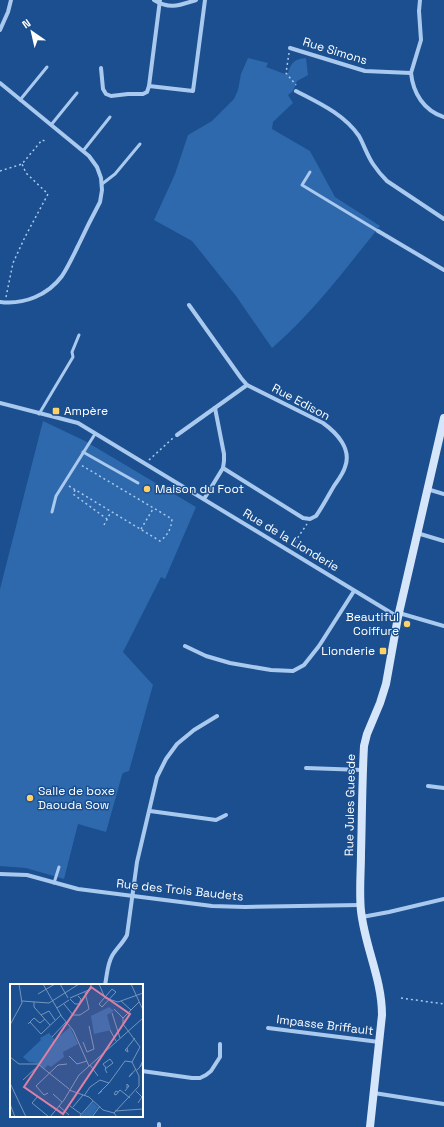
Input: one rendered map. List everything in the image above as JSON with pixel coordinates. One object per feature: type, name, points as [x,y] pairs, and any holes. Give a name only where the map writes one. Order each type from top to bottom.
[{"type":"main road","name":"Rue Jules Guesde","points":[[370,1127],[382,1015],[381,996],[360,905],[365,740],[384,692],[398,615],[444,418]]},
{"type":"street","points":[[0,30],[8,12],[11,0]]},
{"type":"street","points":[[154,0],[166,6],[177,6],[196,0]]},
{"type":"street","points":[[149,86],[193,91],[206,0]]},
{"type":"street","points":[[420,0],[421,40],[411,73],[412,80],[416,93],[421,101],[435,113],[444,117]]},
{"type":"street","points":[[101,68],[103,89],[106,94],[111,96],[143,94],[147,92],[159,2]]},
{"type":"street","name":"Rue Simons","points":[[290,48],[365,71],[411,73]]},
{"type":"street","points":[[0,83],[89,156],[97,167],[102,184],[100,202],[61,277],[49,289],[23,302],[0,302]]},
{"type":"street","points":[[296,91],[333,111],[344,120],[353,128],[360,138],[372,164],[387,181],[444,219]]},
{"type":"street","points":[[378,231],[444,270]]},
{"type":"street","name":"Rue Edison","points":[[189,305],[247,385],[323,423],[335,433],[343,444],[347,457],[345,469],[316,516],[310,519]]},
{"type":"street","points":[[178,435],[247,385]]},
{"type":"street","name":"Rue de la Lionderie","points":[[0,403],[78,423],[354,591],[398,615],[444,626]]},
{"type":"street","points":[[204,499],[223,468],[224,461],[215,408]]},
{"type":"street","points":[[223,468],[303,518],[310,519]]},
{"type":"street","points":[[427,489],[444,494]]},
{"type":"street","points":[[417,533],[444,541]]},
{"type":"street","points":[[185,646],[206,656],[230,663],[293,672],[304,665],[319,646],[354,591]]},
{"type":"street","points":[[105,984],[111,958],[127,935],[137,862],[157,777],[166,759],[177,744],[194,730],[217,716]]},
{"type":"street","points":[[306,768],[363,770]]},
{"type":"street","points":[[428,786],[444,788]]},
{"type":"street","points":[[150,811],[216,820],[226,815]]},
{"type":"street","name":"Rue des Trois Baudets","points":[[0,875],[27,875],[78,889],[230,907],[360,905]]},
{"type":"street","points":[[362,917],[444,899]]},
{"type":"street","name":"Impasse Briffault","points":[[268,1028],[379,1042]]},
{"type":"street","points":[[143,1071],[200,1078],[211,1071],[220,1057],[220,1044]]},
{"type":"street","points":[[374,1093],[444,1104]]},
{"type":"lane","points":[[20,100],[47,67]]},
{"type":"lane","points":[[51,125],[77,93]]},
{"type":"lane","points":[[83,151],[110,117]]},
{"type":"lane","points":[[102,184],[115,174],[140,144]]},
{"type":"lane","points":[[310,172],[302,185],[378,231]]},
{"type":"lane","points":[[39,414],[73,357],[72,352],[79,335]]},
{"type":"lane","points":[[52,512],[56,496],[95,434]]},
{"type":"lane","points":[[83,452],[138,483]]},
{"type":"lane","points":[[54,883],[59,867]]},
{"type":"path","points":[[290,48],[286,73],[296,85],[296,91]]},
{"type":"path","points":[[0,171],[22,164],[42,140],[45,140]]},
{"type":"path","points":[[5,303],[13,263],[48,194],[26,173],[22,164]]},
{"type":"path","points":[[145,464],[178,435]]},
{"type":"path","points":[[64,483],[160,541],[168,533],[172,519],[77,462]]},
{"type":"path","points":[[75,490],[73,494],[107,519]]},
{"type":"path","points":[[140,529],[154,508]]},
{"type":"path","points":[[104,525],[111,512]]},
{"type":"path","points":[[289,551],[310,519]]},
{"type":"path","points":[[401,998],[444,1004]]},
{"type":"shaded area","points":[[248,58],[268,63],[266,67],[285,74],[288,73],[294,62],[299,59],[306,58],[308,75],[297,81],[293,91],[288,95],[293,103],[273,122],[272,129],[310,151],[335,197],[380,226],[315,305],[272,348],[236,296],[192,241],[154,220],[175,174],[188,135],[212,121],[234,99],[238,90],[241,74]]},
{"type":"shaded area","points":[[43,421],[85,441],[196,507],[165,579],[161,577],[123,652],[153,685],[129,771],[123,773],[122,775],[106,832],[78,824],[64,879],[26,868],[0,866],[0,589]]},
{"type":"place","name":"Ampère","points":[[56,411]]},
{"type":"place","name":"Maison du Foot","points":[[147,489]]},
{"type":"place","name":"Beautiful Coiffure","points":[[407,624]]},
{"type":"place","name":"Lionderie","points":[[383,651]]},
{"type":"place","name":"Salle de boxe Daouda Sow","points":[[30,798]]}]
